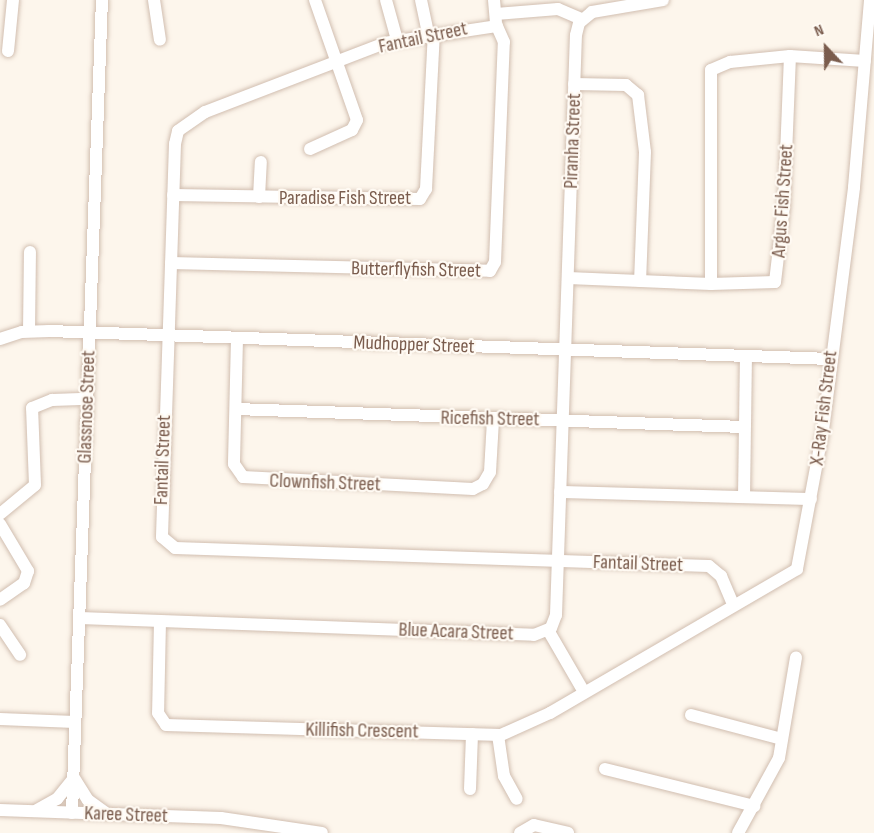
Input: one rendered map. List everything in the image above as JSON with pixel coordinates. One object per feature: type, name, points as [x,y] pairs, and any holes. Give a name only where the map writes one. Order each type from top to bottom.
[{"type":"street","points":[[8,51],[13,0]]},
{"type":"street","name":"Glassnose Street","points":[[72,813],[102,0]]},
{"type":"street","points":[[154,0],[160,40]]},
{"type":"street","points":[[310,149],[357,124],[339,61],[315,0]]},
{"type":"street","points":[[386,0],[397,40]]},
{"type":"street","points":[[421,0],[431,34]]},
{"type":"street","points":[[494,0],[498,24]]},
{"type":"street","points":[[565,5],[582,19],[597,10],[663,0]]},
{"type":"street","name":"X-Ray Fish Street","points":[[584,692],[798,568],[811,499],[830,359],[870,0]]},
{"type":"street","name":"Fantail Street","points":[[565,5],[533,5],[498,24],[397,40],[186,123],[175,144],[161,529],[170,546],[713,567],[733,604]]},
{"type":"street","name":"Piranha Street","points":[[565,349],[576,35],[582,19]]},
{"type":"street","name":"Butterflyfish Street","points":[[171,264],[490,271],[496,245],[498,24]]},
{"type":"street","name":"Paradise Fish Street","points":[[173,195],[416,201],[423,197],[431,34]]},
{"type":"street","points":[[711,284],[714,148],[709,74],[730,62],[789,56],[865,61]]},
{"type":"street","name":"Argus Fish Street","points":[[568,278],[771,284],[777,278],[789,56]]},
{"type":"street","points":[[574,84],[626,85],[638,95],[645,152],[640,281]]},
{"type":"street","points":[[259,197],[261,162]]},
{"type":"street","points":[[29,332],[30,252]]},
{"type":"street","name":"Mudhopper Street","points":[[0,339],[29,332],[90,332],[830,359]]},
{"type":"street","name":"Clownfish Street","points":[[237,339],[237,473],[252,479],[477,488],[490,472],[493,420]]},
{"type":"street","points":[[565,349],[556,618],[548,630],[584,692]]},
{"type":"street","points":[[744,497],[746,356]]},
{"type":"street","points":[[0,514],[35,485],[32,408],[52,400],[88,399]]},
{"type":"street","name":"Ricefish Street","points":[[236,409],[493,420],[563,420],[744,427]]},
{"type":"street","points":[[560,492],[811,499]]},
{"type":"street","points":[[0,524],[28,572],[24,582],[0,600]]},
{"type":"street","name":"Blue Acara Street","points":[[80,618],[534,635],[548,630]]},
{"type":"street","name":"Killifish Crescent","points":[[160,621],[159,717],[166,725],[498,735],[541,717],[584,692]]},
{"type":"street","points":[[0,626],[20,655]]},
{"type":"street","points":[[738,833],[774,773],[796,657]]},
{"type":"street","points":[[691,715],[782,739]]},
{"type":"street","points":[[0,719],[75,722]]},
{"type":"street","points":[[470,789],[472,734]]},
{"type":"street","points":[[498,735],[504,776],[517,799]]},
{"type":"street","points":[[605,769],[755,806]]},
{"type":"street","points":[[34,811],[57,799],[74,778],[88,800],[106,814]]},
{"type":"street","name":"Karee Street","points":[[0,810],[251,820],[322,833]]},
{"type":"street","points":[[520,833],[534,825],[568,833]]}]
